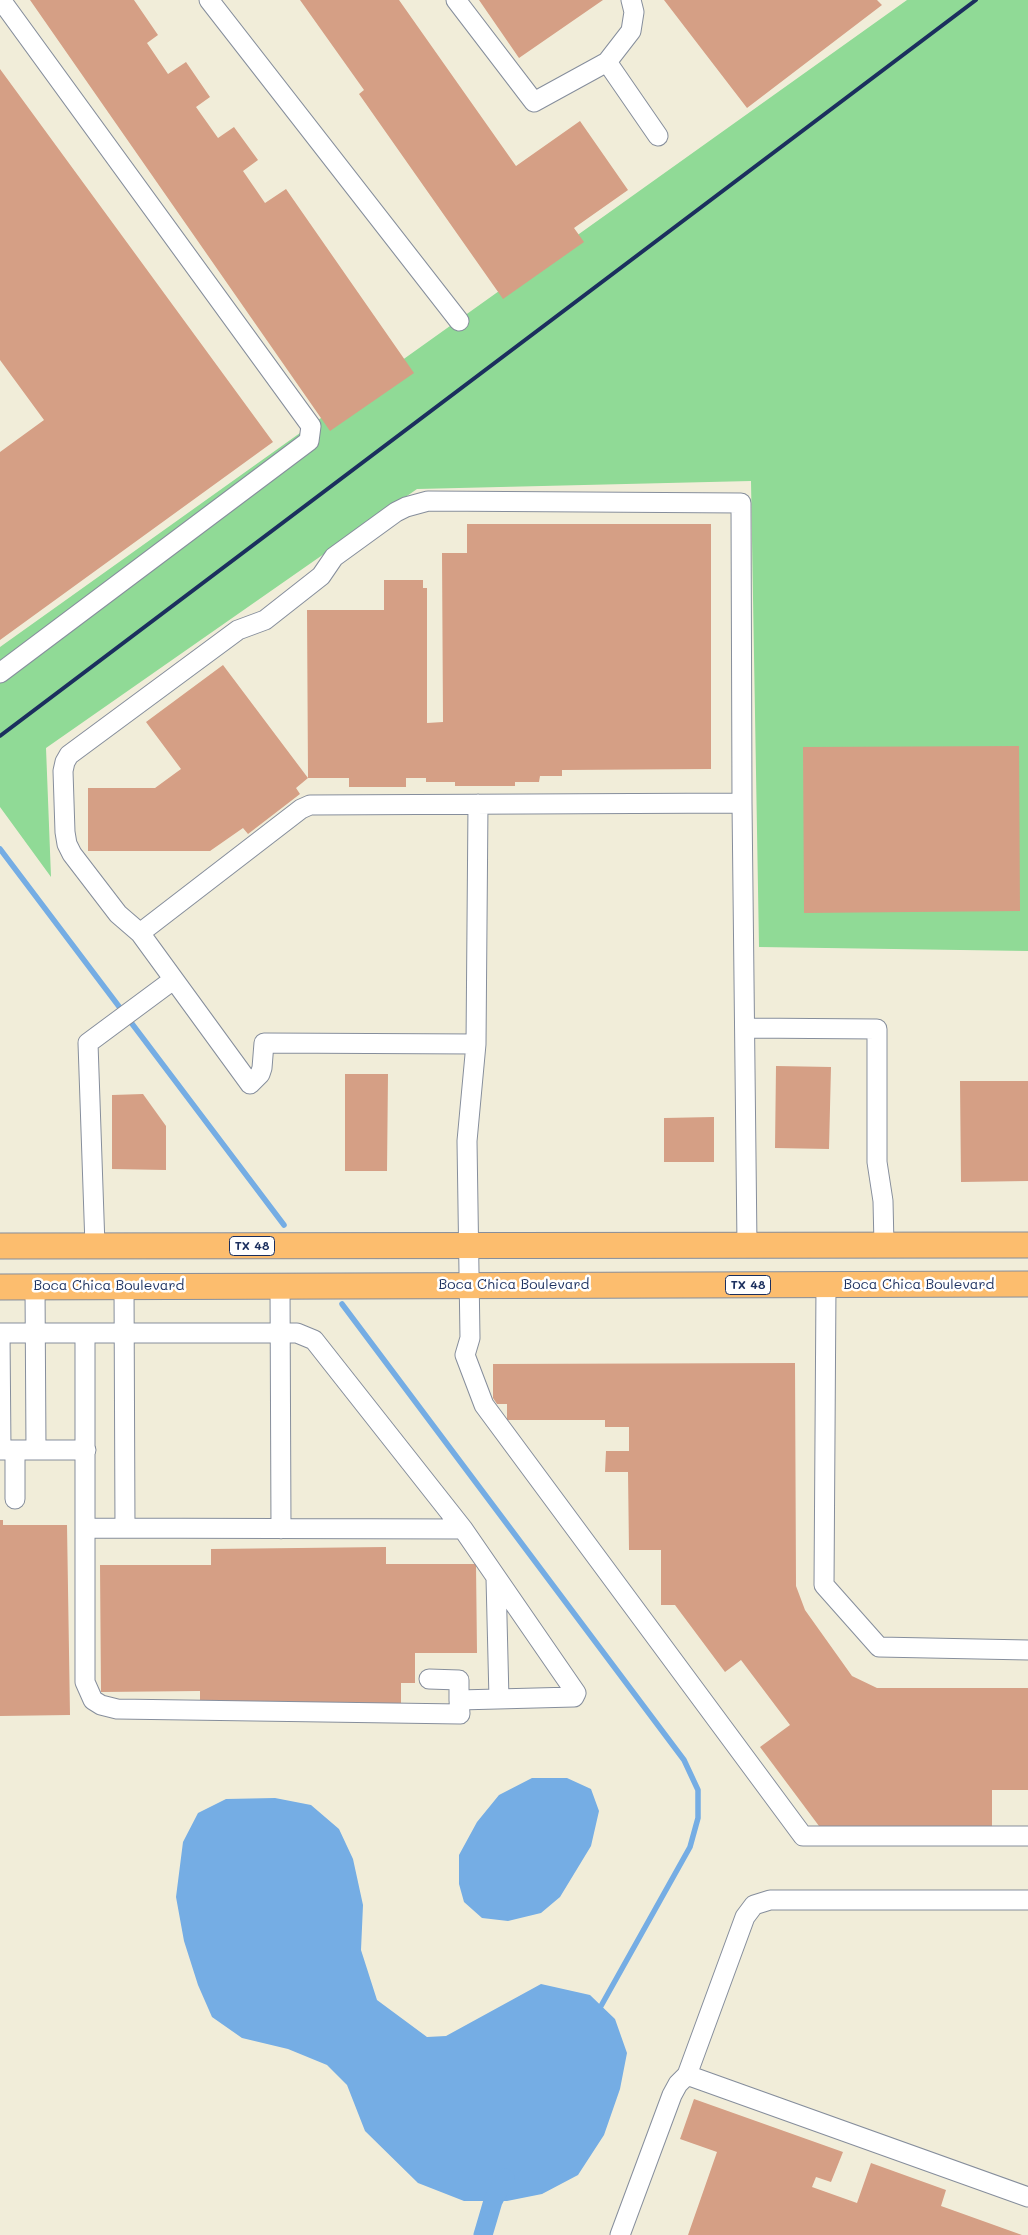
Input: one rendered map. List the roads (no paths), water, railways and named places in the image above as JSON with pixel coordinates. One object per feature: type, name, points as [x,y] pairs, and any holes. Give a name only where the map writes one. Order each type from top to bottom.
[{"type":"main road","name":"TX 48","points":[[0,1246],[1028,1245]]},
{"type":"main road","name":"Boca Chica Boulevard","points":[[0,1286],[1028,1284]]},
{"type":"lane","points":[[0,0],[311,426],[308,441],[0,673]]},
{"type":"lane","points":[[209,0],[459,321]]},
{"type":"lane","points":[[456,0],[534,102],[607,62],[631,31],[634,12],[631,0]]},
{"type":"lane","points":[[607,62],[658,136]]},
{"type":"lane","points":[[476,1044],[264,1043],[262,1068],[256,1080],[250,1084],[140,933],[118,914],[80,865],[67,844],[63,771],[70,755],[238,630],[265,620],[321,576],[334,557],[396,512],[417,503],[740,503],[748,1245]]},
{"type":"lane","points":[[140,933],[302,808],[310,805],[742,803]]},
{"type":"lane","points":[[478,804],[476,1044],[467,1141],[470,1338],[465,1355],[484,1405],[803,1836],[1028,1836]]},
{"type":"lane","points":[[95,1246],[88,1043],[173,980]]},
{"type":"lane","points":[[746,1028],[877,1029],[877,1162],[883,1201],[884,1245]]},
{"type":"lane","points":[[826,1285],[824,1585],[879,1647],[1028,1650]]},
{"type":"lane","points":[[124,1286],[125,1528]]},
{"type":"lane","points":[[280,1286],[281,1528]]},
{"type":"lane","points":[[36,1287],[36,1450]]},
{"type":"lane","points":[[15,1499],[5,1450],[0,1333],[297,1333],[314,1340],[463,1529],[576,1693],[574,1697],[569,1699],[459,1700]]},
{"type":"lane","points":[[85,1334],[85,1682],[93,1700],[101,1705],[117,1709],[460,1714],[459,1680],[429,1680]]},
{"type":"lane","points":[[5,1450],[86,1450]]},
{"type":"lane","points":[[86,1528],[463,1529]]},
{"type":"lane","points":[[496,1578],[499,1699]]},
{"type":"lane","points":[[620,2235],[672,2095],[678,2084],[687,2075],[745,1916],[754,1905],[770,1900],[1028,1900]]},
{"type":"lane","points":[[687,2075],[1028,2197]]},
{"type":"water","points":[[532,1778],[567,1778],[591,1789],[599,1811],[591,1846],[560,1897],[541,1913],[508,1921],[482,1918],[464,1902],[459,1884],[459,1855],[477,1822],[499,1795]]},
{"type":"water","points":[[275,1798],[311,1805],[339,1829],[353,1859],[363,1905],[361,1950],[377,2000],[427,2037],[446,2036],[541,1984],[590,1995],[615,2019],[627,2053],[620,2089],[604,2135],[578,2175],[542,2194],[507,2201],[464,2201],[418,2183],[365,2131],[347,2085],[327,2065],[288,2049],[242,2038],[212,2017],[198,1985],[184,1941],[176,1897],[183,1842],[198,1813],[226,1799]]},
{"type":"waterway","points":[[0,849],[284,1225]]},
{"type":"waterway","points":[[342,1304],[684,1760],[698,1790],[698,1818],[690,1847],[601,2006]]},
{"type":"waterway","points":[[483,2235],[493,2201],[505,2178]]},
{"type":"railway","points":[[0,736],[976,0]]}]
